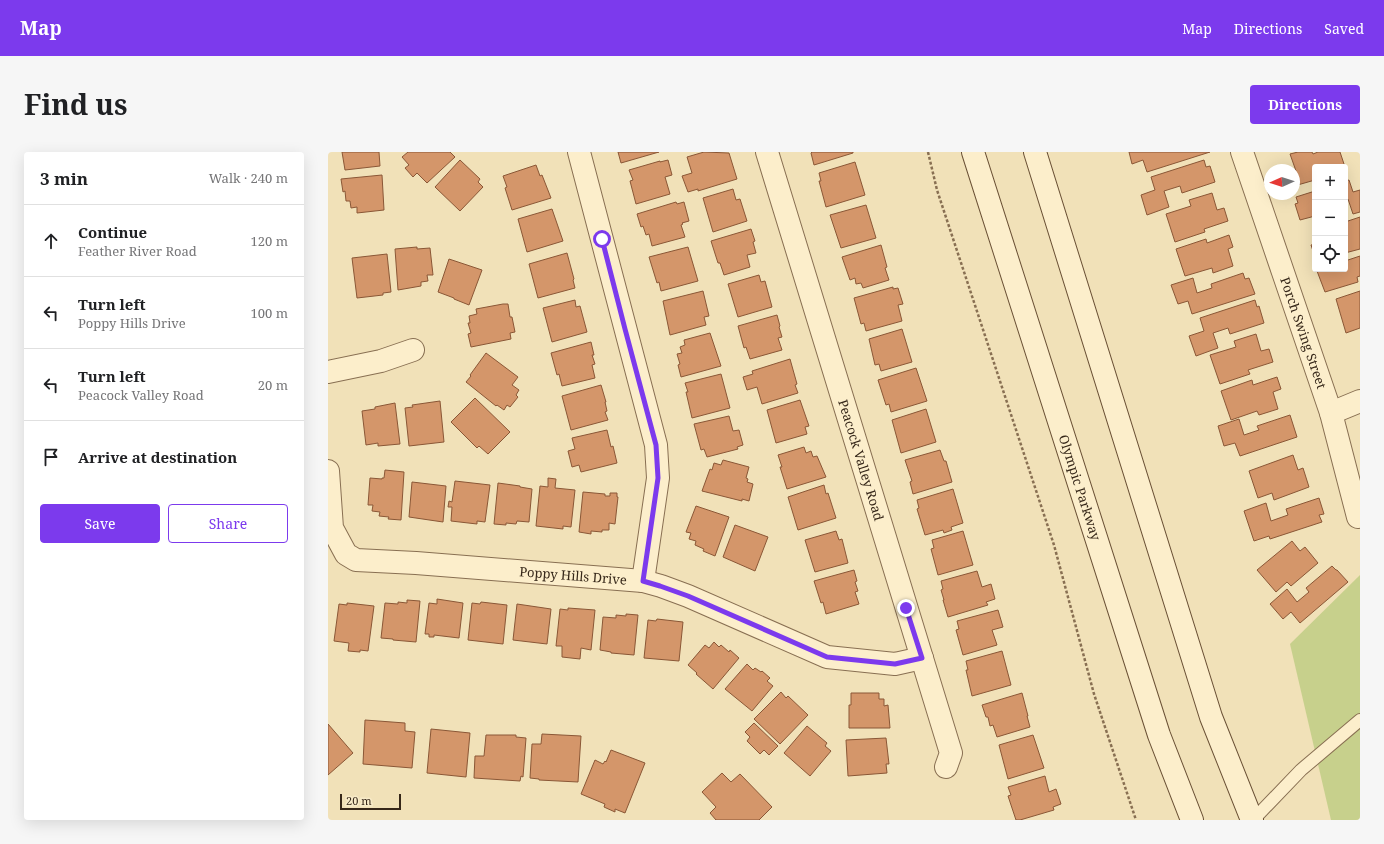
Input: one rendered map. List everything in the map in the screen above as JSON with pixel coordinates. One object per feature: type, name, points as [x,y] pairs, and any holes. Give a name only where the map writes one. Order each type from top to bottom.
[{"type":"street","points":[[578,152],[656,445],[658,478],[643,581]]},
{"type":"street","name":"Peacock Valley Road","points":[[767,152],[952,753],[946,767]]},
{"type":"street","name":"Olympic Parkway","points":[[974,152],[1159,735],[1192,820]]},
{"type":"street","points":[[1034,152],[1211,716],[1252,820]]},
{"type":"street","name":"Porch Swing Street","points":[[1242,152],[1331,413],[1358,517]]},
{"type":"street","points":[[328,372],[381,361],[413,350]]},
{"type":"street","points":[[1331,413],[1360,401]]},
{"type":"street","name":"Poppy Hills Drive","points":[[328,471],[332,528],[346,554],[356,560],[424,563],[643,581],[688,596],[827,657],[895,664],[922,658]]},
{"type":"lane","points":[[1252,820],[1301,770],[1360,720]]},
{"type":"path","points":[[928,152],[938,190],[1054,545],[1094,694],[1136,820]]},
{"type":"green space","points":[[1360,575],[1360,820],[1331,820],[1290,644]]},
{"type":"building","points":[[342,152],[379,152],[380,166],[345,170]]},
{"type":"building","points":[[408,152],[450,152],[455,157],[427,183],[417,173],[413,177],[405,168],[409,165],[402,157]]},
{"type":"building","points":[[618,152],[659,152],[621,163]]},
{"type":"building","points":[[704,152],[729,153],[737,179],[698,191],[698,189],[688,192],[682,176],[692,173],[687,157]]},
{"type":"building","points":[[812,152],[853,152],[853,153],[814,165]]},
{"type":"building","points":[[1129,152],[1210,152],[1147,172],[1143,160],[1132,164]]},
{"type":"building","points":[[1298,152],[1312,152],[1313,154],[1318,152],[1340,152],[1344,164],[1312,164],[1312,181],[1300,184],[1300,164],[1294,164],[1290,154]]},
{"type":"building","points":[[460,160],[480,179],[478,182],[483,187],[460,211],[435,187]]},
{"type":"building","points":[[668,160],[672,175],[665,177],[670,194],[636,204],[630,181],[633,180],[629,170]]},
{"type":"building","points":[[1204,160],[1206,167],[1210,166],[1215,182],[1182,193],[1180,186],[1164,191],[1169,207],[1147,215],[1141,195],[1155,190],[1151,177]]},
{"type":"building","points":[[855,162],[865,195],[826,207],[819,181],[821,181],[819,173]]},
{"type":"building","points":[[536,165],[540,176],[542,175],[551,198],[512,210],[503,176]]},
{"type":"building","points":[[382,175],[384,210],[357,213],[357,207],[351,208],[350,201],[346,201],[345,191],[343,192],[341,179]]},
{"type":"building","points":[[1348,180],[1353,192],[1360,190],[1360,212],[1353,214],[1348,199]]},
{"type":"building","points":[[733,189],[736,200],[740,199],[747,221],[713,232],[703,198]]},
{"type":"building","points":[[1312,192],[1312,217],[1300,220],[1295,204],[1298,203],[1297,200],[1300,200],[1300,196]]},
{"type":"building","points":[[1212,193],[1217,210],[1224,208],[1228,221],[1204,229],[1205,232],[1175,242],[1166,214],[1191,206],[1189,200]]},
{"type":"building","points":[[676,202],[677,204],[684,202],[689,221],[682,223],[683,224],[681,225],[685,237],[652,246],[649,234],[646,235],[643,226],[641,227],[637,214]]},
{"type":"building","points":[[866,205],[876,238],[841,248],[830,215]]},
{"type":"building","points":[[552,209],[563,241],[527,252],[518,219]]},
{"type":"building","points":[[1360,217],[1360,249],[1348,252],[1348,236],[1348,221]]},
{"type":"building","points":[[751,229],[755,241],[753,242],[756,253],[747,255],[750,267],[724,275],[720,263],[718,263],[711,241]]},
{"type":"building","points":[[1229,235],[1233,247],[1228,249],[1233,266],[1213,273],[1212,268],[1185,276],[1176,249],[1206,239],[1207,243]]},
{"type":"building","points":[[881,245],[887,267],[885,268],[889,280],[863,288],[861,283],[856,284],[855,278],[850,280],[842,257]]},
{"type":"building","points":[[417,247],[417,249],[430,248],[433,275],[427,275],[428,281],[421,282],[421,286],[398,290],[395,249]]},
{"type":"building","points":[[688,247],[698,281],[661,291],[649,257]]},
{"type":"building","points":[[567,253],[575,288],[538,298],[529,264]]},
{"type":"building","points":[[387,254],[391,292],[383,293],[383,295],[357,298],[352,258]]},
{"type":"building","points":[[1360,256],[1360,276],[1357,277],[1358,282],[1325,292],[1317,272],[1348,272],[1348,260]]},
{"type":"building","points":[[449,259],[482,270],[469,305],[438,292]]},
{"type":"building","points":[[1243,273],[1245,279],[1249,278],[1255,294],[1192,314],[1188,301],[1178,304],[1171,285],[1193,278],[1197,293],[1212,288],[1211,284]]},
{"type":"building","points":[[759,275],[761,282],[765,281],[772,307],[738,317],[728,284]]},
{"type":"building","points":[[893,287],[893,289],[898,288],[903,304],[898,305],[902,321],[866,331],[864,323],[861,324],[854,298]]},
{"type":"building","points":[[703,291],[709,316],[704,317],[706,325],[670,335],[663,301]]},
{"type":"building","points":[[1360,291],[1360,328],[1346,333],[1336,299]]},
{"type":"building","points":[[575,300],[576,307],[580,306],[587,332],[552,342],[543,308]]},
{"type":"building","points":[[1255,300],[1257,307],[1259,306],[1264,323],[1230,334],[1228,328],[1213,333],[1218,348],[1196,356],[1189,336],[1204,331],[1200,318]]},
{"type":"building","points":[[508,304],[510,317],[512,317],[515,332],[510,333],[511,339],[471,347],[468,334],[471,333],[468,323],[470,323],[469,316],[477,314],[476,309]]},
{"type":"building","points":[[777,315],[782,337],[778,338],[782,350],[750,359],[746,347],[744,348],[738,326]]},
{"type":"building","points":[[902,329],[912,362],[881,371],[879,364],[875,365],[869,339]]},
{"type":"building","points":[[710,333],[721,366],[681,377],[678,365],[680,364],[677,354],[682,353],[680,347],[685,345],[684,340]]},
{"type":"building","points":[[1256,334],[1261,351],[1269,349],[1273,362],[1248,370],[1250,374],[1220,384],[1210,355],[1236,347],[1234,341]]},
{"type":"building","points":[[591,342],[594,355],[592,355],[595,364],[592,365],[595,378],[562,386],[559,374],[557,375],[551,353]]},
{"type":"building","points":[[486,353],[518,377],[512,385],[519,390],[516,395],[518,397],[510,407],[507,405],[504,410],[497,405],[496,406],[466,382]]},
{"type":"building","points":[[790,359],[798,393],[762,404],[757,387],[747,390],[743,377],[753,374],[752,371]]},
{"type":"building","points":[[916,368],[927,401],[891,412],[889,404],[886,405],[878,380]]},
{"type":"building","points":[[721,374],[730,408],[692,418],[685,383]]},
{"type":"building","points":[[1277,377],[1281,389],[1273,392],[1278,409],[1259,415],[1257,411],[1231,420],[1221,391],[1252,380],[1253,385]]},
{"type":"building","points":[[601,385],[606,402],[607,411],[605,412],[608,420],[571,430],[562,396]]},
{"type":"building","points":[[475,398],[510,432],[488,454],[479,446],[477,448],[451,422]]},
{"type":"building","points":[[800,400],[809,426],[805,427],[807,434],[776,443],[767,410]]},
{"type":"building","points":[[440,401],[444,442],[409,446],[405,408],[413,407],[412,405]]},
{"type":"building","points":[[395,403],[400,444],[378,446],[378,443],[366,445],[362,411]]},
{"type":"building","points":[[926,409],[936,442],[901,453],[892,420]]},
{"type":"building","points":[[1290,415],[1297,437],[1240,456],[1235,443],[1224,446],[1218,426],[1239,419],[1244,435],[1259,430],[1257,426]]},
{"type":"building","points":[[729,416],[733,431],[739,430],[743,445],[737,447],[738,449],[707,457],[704,449],[701,450],[694,424]]},
{"type":"building","points":[[607,430],[617,463],[581,472],[579,465],[572,467],[568,451],[575,449],[572,438]]},
{"type":"building","points":[[804,447],[806,453],[811,451],[813,457],[817,456],[826,477],[787,489],[778,455]]},
{"type":"building","points":[[940,450],[944,461],[946,461],[952,482],[913,494],[910,482],[912,481],[905,460]]},
{"type":"building","points":[[1293,455],[1298,470],[1303,468],[1309,487],[1274,500],[1272,493],[1258,498],[1249,471]]},
{"type":"building","points":[[723,460],[749,467],[746,478],[748,479],[747,482],[753,484],[749,501],[742,499],[742,501],[702,491],[710,469],[712,470],[714,463],[721,465]]},
{"type":"building","points":[[385,470],[404,472],[401,520],[388,519],[389,517],[379,516],[380,512],[372,511],[373,505],[368,505],[370,478],[384,478]]},
{"type":"building","points":[[548,478],[556,479],[555,488],[575,490],[571,527],[563,526],[563,529],[536,526],[540,486],[548,487]]},
{"type":"building","points":[[455,481],[490,485],[485,522],[477,521],[477,524],[451,521],[452,507],[448,507],[449,501],[452,502]]},
{"type":"building","points":[[412,482],[446,486],[443,522],[409,517]]},
{"type":"building","points":[[498,483],[532,489],[529,522],[517,521],[516,524],[506,523],[506,525],[494,524]]},
{"type":"building","points":[[824,485],[836,518],[798,530],[788,497]]},
{"type":"building","points":[[953,489],[963,523],[951,527],[952,530],[944,533],[943,530],[925,535],[917,509],[919,508],[917,500]]},
{"type":"building","points":[[583,492],[605,494],[605,496],[610,496],[610,493],[617,493],[618,497],[615,524],[609,523],[609,530],[602,530],[602,532],[591,531],[591,534],[579,532]]},
{"type":"building","points":[[1319,498],[1324,514],[1319,515],[1322,522],[1270,539],[1269,536],[1254,541],[1244,511],[1266,503],[1271,521],[1288,515],[1286,509]]},
{"type":"building","points":[[696,506],[729,517],[715,556],[703,551],[704,549],[695,545],[696,541],[689,539],[691,533],[686,532]]},
{"type":"building","points":[[735,525],[768,537],[755,571],[723,557]]},
{"type":"building","points":[[836,531],[839,540],[842,539],[848,563],[815,572],[805,540]]},
{"type":"building","points":[[963,531],[973,565],[938,575],[931,549],[934,548],[932,540]]},
{"type":"building","points":[[1292,541],[1300,551],[1305,547],[1318,563],[1291,586],[1287,582],[1276,592],[1257,570]]},
{"type":"building","points":[[1332,566],[1348,582],[1300,623],[1291,612],[1283,619],[1270,604],[1287,589],[1297,602],[1309,592],[1306,588]]},
{"type":"building","points":[[854,570],[857,581],[855,582],[858,591],[855,592],[859,604],[826,614],[823,602],[821,603],[814,581]]},
{"type":"building","points":[[977,571],[982,587],[991,584],[995,599],[986,602],[988,605],[948,617],[941,590],[943,589],[941,581]]},
{"type":"building","points":[[437,599],[463,603],[459,638],[434,635],[434,637],[429,637],[429,634],[425,634],[429,603],[437,604]]},
{"type":"building","points":[[407,600],[420,601],[416,642],[381,638],[385,603],[407,603]]},
{"type":"building","points":[[481,602],[507,605],[503,644],[468,640],[472,603],[480,604]]},
{"type":"building","points":[[347,603],[374,606],[368,651],[348,651],[349,643],[334,641],[339,604],[347,605]]},
{"type":"building","points":[[517,604],[551,609],[547,644],[513,640]]},
{"type":"building","points":[[568,608],[595,610],[591,650],[581,648],[580,659],[562,657],[562,646],[556,646],[560,609],[568,610]]},
{"type":"building","points":[[998,610],[1003,627],[992,630],[997,645],[963,655],[956,630],[959,629],[957,621]]},
{"type":"building","points":[[626,614],[638,615],[634,655],[611,653],[600,650],[603,617],[616,618],[616,615],[626,616]]},
{"type":"building","points":[[657,619],[683,622],[679,661],[644,658],[648,620],[656,621]]},
{"type":"building","points":[[714,642],[719,647],[721,645],[729,652],[730,650],[739,658],[713,689],[688,665],[705,645],[709,648]]},
{"type":"building","points":[[1002,651],[1011,685],[972,696],[966,670],[968,670],[966,661]]},
{"type":"building","points":[[747,664],[753,670],[755,668],[761,672],[762,671],[770,678],[767,681],[773,686],[752,711],[725,689]]},
{"type":"building","points":[[781,692],[786,698],[788,696],[808,715],[780,744],[754,719]]},
{"type":"building","points":[[851,693],[879,693],[879,699],[884,699],[884,706],[888,705],[890,728],[849,728],[849,705],[851,705]]},
{"type":"building","points":[[1022,693],[1030,727],[997,737],[993,725],[990,726],[988,717],[986,717],[982,705]]},
{"type":"building","points":[[365,720],[405,723],[405,731],[415,732],[412,768],[363,764]]},
{"type":"building","points":[[754,723],[778,746],[769,755],[764,750],[760,754],[747,741],[750,737],[745,732]]},
{"type":"building","points":[[328,724],[353,753],[328,775]]},
{"type":"building","points":[[807,726],[827,743],[825,746],[831,751],[810,776],[784,753]]},
{"type":"building","points":[[431,729],[470,733],[466,777],[427,773]]},
{"type":"building","points":[[542,734],[581,736],[578,782],[539,780],[530,778],[532,744],[541,744]]},
{"type":"building","points":[[486,735],[516,735],[516,737],[526,738],[523,777],[521,776],[520,781],[474,778],[475,756],[484,756]]},
{"type":"building","points":[[1033,735],[1044,768],[1008,779],[999,745]]},
{"type":"building","points":[[886,738],[889,764],[886,764],[887,773],[848,776],[846,740]]},
{"type":"building","points":[[611,750],[645,763],[625,813],[615,809],[615,812],[604,807],[605,804],[581,794],[595,760],[603,764],[605,761],[606,762]]},
{"type":"building","points":[[722,773],[731,782],[740,774],[772,807],[759,820],[716,820],[710,813],[716,807],[702,792]]},
{"type":"building","points":[[1045,776],[1049,792],[1056,789],[1061,804],[1053,807],[1054,810],[1016,820],[1008,796],[1011,795],[1008,787]]},
{"type":"route","points":[[602,239],[656,445],[658,478],[643,581],[688,596],[827,657],[895,664],[922,658],[906,608]]}]
